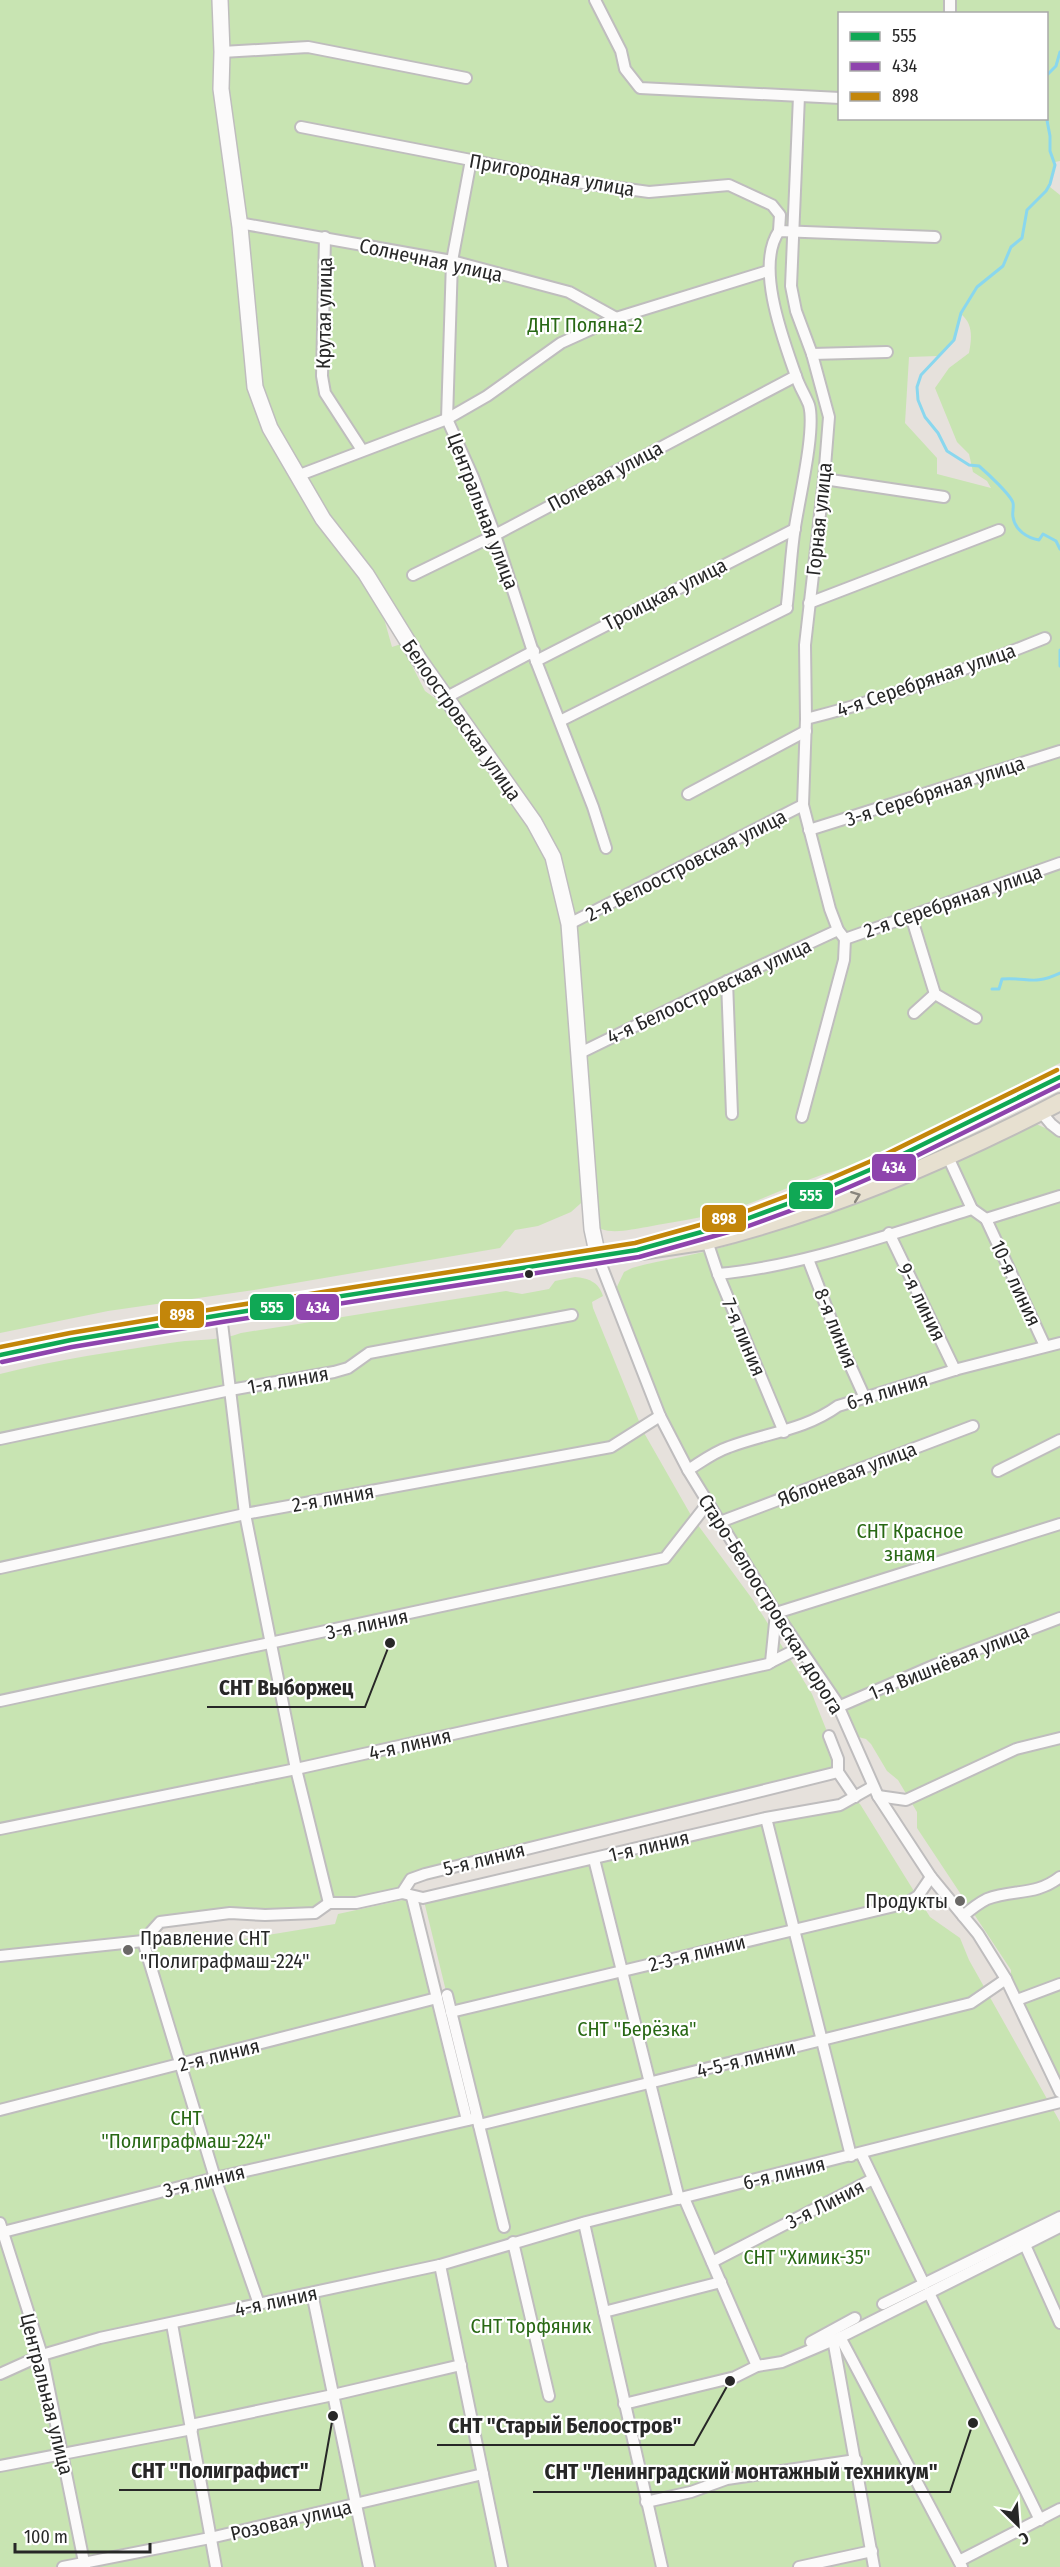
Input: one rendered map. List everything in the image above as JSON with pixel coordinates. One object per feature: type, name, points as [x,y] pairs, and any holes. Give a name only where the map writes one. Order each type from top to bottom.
[{"type":"main road","points":[[638,1250],[741,1221],[814,1194],[880,1165],[1060,1077]]},
{"type":"main road","points":[[0,1355],[71,1340],[221,1315],[707,1241],[820,1209],[896,1180],[1060,1102]]},
{"type":"street","points":[[220,0],[221,89],[238,218]]},
{"type":"street","points":[[595,0],[621,51],[625,69],[640,88],[838,98]]},
{"type":"street","points":[[222,52],[308,47],[466,78]]},
{"type":"street","name":"Горная улица","points":[[799,96],[791,286],[796,311],[812,354],[829,417],[805,645],[806,731],[803,805],[830,909],[842,935]]},
{"type":"street","name":"Пригородная улица","points":[[301,127],[569,181],[649,192],[729,185],[772,206],[780,215],[779,231]]},
{"type":"street","name":"Центральная улица","points":[[471,160],[452,261],[447,418],[495,534],[535,656],[594,807],[606,848]]},
{"type":"street","name":"Солнечная улица","points":[[238,218],[452,261],[568,292],[616,318]]},
{"type":"street","name":"Белоостровская улица","points":[[238,218],[255,387],[270,428],[323,519],[366,574],[418,658],[545,840],[556,868],[569,924],[591,1229],[598,1257]]},
{"type":"street","points":[[560,721],[787,606],[795,529],[808,454],[810,410],[796,376],[774,305],[768,271],[774,238],[779,231],[935,237]]},
{"type":"street","name":"Крутая улица","points":[[325,237],[322,376],[325,393],[362,450]]},
{"type":"street","points":[[297,476],[447,418],[487,396],[561,343],[616,318],[768,271]]},
{"type":"street","points":[[812,354],[886,352]]},
{"type":"street","name":"Полевая улица","points":[[413,575],[796,376]]},
{"type":"street","points":[[824,479],[944,497]]},
{"type":"street","name":"Троицкая улица","points":[[447,697],[795,529]]},
{"type":"street","points":[[809,603],[999,530]]},
{"type":"street","name":"4-я Серебряная улица","points":[[806,719],[844,710],[1045,638]]},
{"type":"street","points":[[688,794],[806,731]]},
{"type":"street","name":"3-я Серебряная улица","points":[[809,830],[1060,751]]},
{"type":"street","name":"2-я Белоостровская улица","points":[[569,924],[803,805]]},
{"type":"street","name":"2-я Серебряная улица","points":[[842,935],[911,916],[1060,863]]},
{"type":"street","points":[[911,916],[935,994],[976,1018]]},
{"type":"street","points":[[802,1118],[844,960],[842,935]]},
{"type":"street","name":"4-я Белоостровская улица","points":[[580,1053],[727,981],[842,935]]},
{"type":"street","points":[[727,981],[732,1114]]},
{"type":"street","points":[[914,1013],[935,994]]},
{"type":"street","points":[[1041,1112],[1060,1131]]},
{"type":"street","points":[[948,1157],[972,1209],[986,1219],[1060,1196]]},
{"type":"street","points":[[718,1274],[758,1270],[808,1259],[972,1209]]},
{"type":"street","name":"10-я линия","points":[[986,1219],[1045,1346]]},
{"type":"street","name":"9-я линия","points":[[889,1233],[955,1370]]},
{"type":"street","name":"7-я линия","points":[[707,1241],[718,1274],[784,1432]]},
{"type":"street","name":"Старо-Белоостровская дорога","points":[[598,1257],[660,1416],[688,1470],[776,1613],[838,1707],[875,1791],[932,1877],[978,1934],[1006,1979],[1060,2092]]},
{"type":"street","name":"8-я линия","points":[[808,1259],[841,1345],[865,1398]]},
{"type":"street","points":[[221,1315],[246,1514],[296,1769],[328,1903]]},
{"type":"street","name":"1-я линия","points":[[0,1439],[230,1390],[348,1368],[369,1353],[572,1315]]},
{"type":"street","name":"6-я линия","points":[[688,1470],[728,1447],[784,1432],[821,1418],[838,1406],[955,1370],[1060,1343]]},
{"type":"street","name":"2-я линия","points":[[0,1568],[246,1514],[611,1447],[660,1416]]},
{"type":"street","name":"Яблоневая улица","points":[[720,1522],[973,1426]]},
{"type":"street","points":[[998,1472],[1060,1440]]},
{"type":"street","name":"3-я линия","points":[[0,1701],[665,1558],[708,1503]]},
{"type":"street","points":[[771,1662],[776,1613],[1060,1524]]},
{"type":"street","name":"1-я Вишнёвая улица","points":[[838,1707],[935,1665],[1060,1618]]},
{"type":"street","name":"4-я линия","points":[[0,1829],[296,1769],[768,1664],[799,1647]]},
{"type":"street","points":[[829,1736],[838,1759],[838,1772],[855,1797]]},
{"type":"street","points":[[875,1791],[906,1800],[1016,1749],[1060,1738]]},
{"type":"street","name":"5-я линия","points":[[143,1941],[160,1922],[230,1913],[273,1916],[315,1913],[328,1903],[356,1903],[412,1896],[411,1879],[425,1874],[838,1772]]},
{"type":"street","name":"1-я линия","points":[[412,1896],[594,1859],[766,1818],[840,1805],[855,1797],[875,1791]]},
{"type":"street","points":[[766,1818],[822,2040],[856,2155],[873,2179],[1040,2520]]},
{"type":"street","points":[[594,1859],[681,2198],[712,2262],[757,2366]]},
{"type":"street","name":"2-3-я линии","points":[[451,2012],[907,1903],[918,1896],[932,1877]]},
{"type":"street","points":[[963,1916],[986,1900],[1007,1894],[1036,1891],[1060,1877]]},
{"type":"street","points":[[412,1896],[442,1997],[504,2227]]},
{"type":"street","points":[[0,1956],[143,1941],[215,2178],[259,2304]]},
{"type":"street","name":"4-5-я линии","points":[[474,2121],[650,2083],[971,2003],[1006,1979]]},
{"type":"street","points":[[1017,2000],[1060,1984]]},
{"type":"street","points":[[442,1997],[451,2012],[474,2121]]},
{"type":"street","name":"2-я линия","points":[[0,2110],[442,1997]]},
{"type":"street","name":"6-я линия","points":[[511,2243],[1060,2102]]},
{"type":"street","name":"3-я линия","points":[[1,2228],[474,2121]]},
{"type":"street","name":"3-я Линия","points":[[712,2262],[873,2179]]},
{"type":"street","points":[[624,2404],[735,2377],[757,2366],[782,2362],[835,2337],[1060,2217]]},
{"type":"street","points":[[584,2223],[662,2567]]},
{"type":"street","points":[[884,2304],[927,2288],[1060,2227]]},
{"type":"street","name":"Центральная улица","points":[[1,2228],[42,2355],[84,2565]]},
{"type":"street","points":[[511,2243],[549,2396]]},
{"type":"street","name":"4-я линия","points":[[0,2374],[42,2355],[100,2338],[440,2265],[511,2243]]},
{"type":"street","points":[[1025,2245],[1060,2323]]},
{"type":"street","points":[[440,2265],[502,2567]]},
{"type":"street","points":[[604,2312],[721,2282]]},
{"type":"street","points":[[312,2293],[369,2567]]},
{"type":"street","points":[[801,2348],[835,2337],[855,2318]]},
{"type":"street","points":[[172,2324],[216,2567]]},
{"type":"street","points":[[835,2337],[874,2567]]},
{"type":"street","points":[[835,2337],[961,2564],[1060,2510]]},
{"type":"street","points":[[0,2466],[63,2455],[191,2427],[461,2365]]},
{"type":"street","points":[[646,2502],[691,2492],[727,2478],[856,2460]]},
{"type":"street","name":"Розовая улица","points":[[63,2567],[84,2565],[210,2538],[483,2474]]},
{"type":"street","points":[[799,2567],[872,2551]]},
{"type":"green space","name":"ДНТ Поляна-2","points":[[0,0],[212,0],[213,90],[231,225],[248,390],[264,434],[299,491],[371,594],[385,622],[392,647],[401,644],[425,691],[439,701],[479,756],[323,519],[255,387],[220,0],[1060,0],[1060,161],[1055,162],[1050,187],[1060,195],[1060,1063],[861,1165],[815,1177],[717,1214],[630,1230],[606,1230],[601,1229],[595,1223],[589,1196],[571,1212],[538,1226],[515,1230],[500,1248],[254,1290],[108,1311],[0,1333]],"holes":[[[961,314],[971,331],[969,353],[949,368],[935,388],[957,442],[969,454],[973,472],[987,481],[991,488],[937,474],[937,458],[905,423],[909,357],[938,356],[954,340]]]},
{"type":"green space","name":"СНТ Красное знамя","points":[[1034,1123],[1054,1132],[1060,1128],[1060,2092],[1011,1988],[1011,1970],[917,1828],[917,1812],[898,1780],[887,1771],[866,1739],[850,1735],[836,1701],[689,1472],[613,1295],[624,1272],[632,1268],[718,1248],[808,1220],[885,1192]]},
{"type":"green space","points":[[575,1277],[584,1278],[599,1287],[603,1296],[592,1302],[593,1308],[643,1431],[692,1517],[753,1600],[812,1694],[838,1759],[836,1772],[411,1879],[404,1890],[319,1911],[232,1915],[160,1922],[150,1940],[198,1931],[207,1945],[335,1924],[338,1914],[412,1898],[458,2083],[477,2118],[424,1901],[853,1799],[860,1804],[930,1917],[960,1938],[969,1960],[1060,2122],[1060,2567],[0,2567],[0,1374],[88,1356],[226,1337],[506,1291],[522,1294],[549,1289],[555,1281]]},
{"type":"waterway","points":[[1048,74],[1056,66],[1060,52]]},
{"type":"waterway","points":[[1047,120],[1050,151],[1055,165],[1050,184],[1027,210],[1022,238],[1011,247],[1003,266],[977,287],[961,313],[954,340],[921,375],[917,387],[918,400],[925,417],[938,433],[947,451],[969,465],[979,466],[1003,490],[1013,503],[1014,522],[1022,533],[1039,540],[1043,534],[1056,541],[1060,549]]},
{"type":"waterway","points":[[1060,650],[1060,666]]},
{"type":"waterway","points":[[992,989],[999,989],[1002,979],[1036,980],[1060,973]]},
{"type":"transit line","name":"898","points":[[0,1347],[220,1308],[635,1243],[739,1214],[811,1187],[878,1158],[1057,1070]]},
{"type":"transit line","name":"555","points":[[0,1355],[71,1340],[221,1315],[637,1250],[741,1221],[814,1194],[881,1165],[1060,1077]]},
{"type":"transit line","name":"434","points":[[2,1362],[72,1347],[222,1322],[639,1257],[743,1228],[817,1201],[884,1172],[1060,1085]]},
{"type":"place","name":"СНТ Выборжец","points":[[390,1643]]},
{"type":"place","name":"Продукты","points":[[960,1901]]},
{"type":"place","name":"Правление СНТ \"Полиграфмаш-224\"","points":[[128,1950]]},
{"type":"place","name":"СНТ \"Старый Белоостров\"","points":[[730,2381]]},
{"type":"place","name":"СНТ \"Полиграфист\"","points":[[333,2416]]},
{"type":"place","name":"СНТ \"Ленинградский монтажный техникум\"","points":[[973,2423]]},
{"type":"park label","name":"СНТ \"Берёзка\"","points":[[637,2029]]},
{"type":"park label","name":"СНТ \"Полиграфмаш-224\"","points":[[186,2130]]},
{"type":"park label","name":"СНТ \"Химик-35\"","points":[[807,2257]]},
{"type":"park label","name":"СНТ Торфяник","points":[[531,2326]]}]
